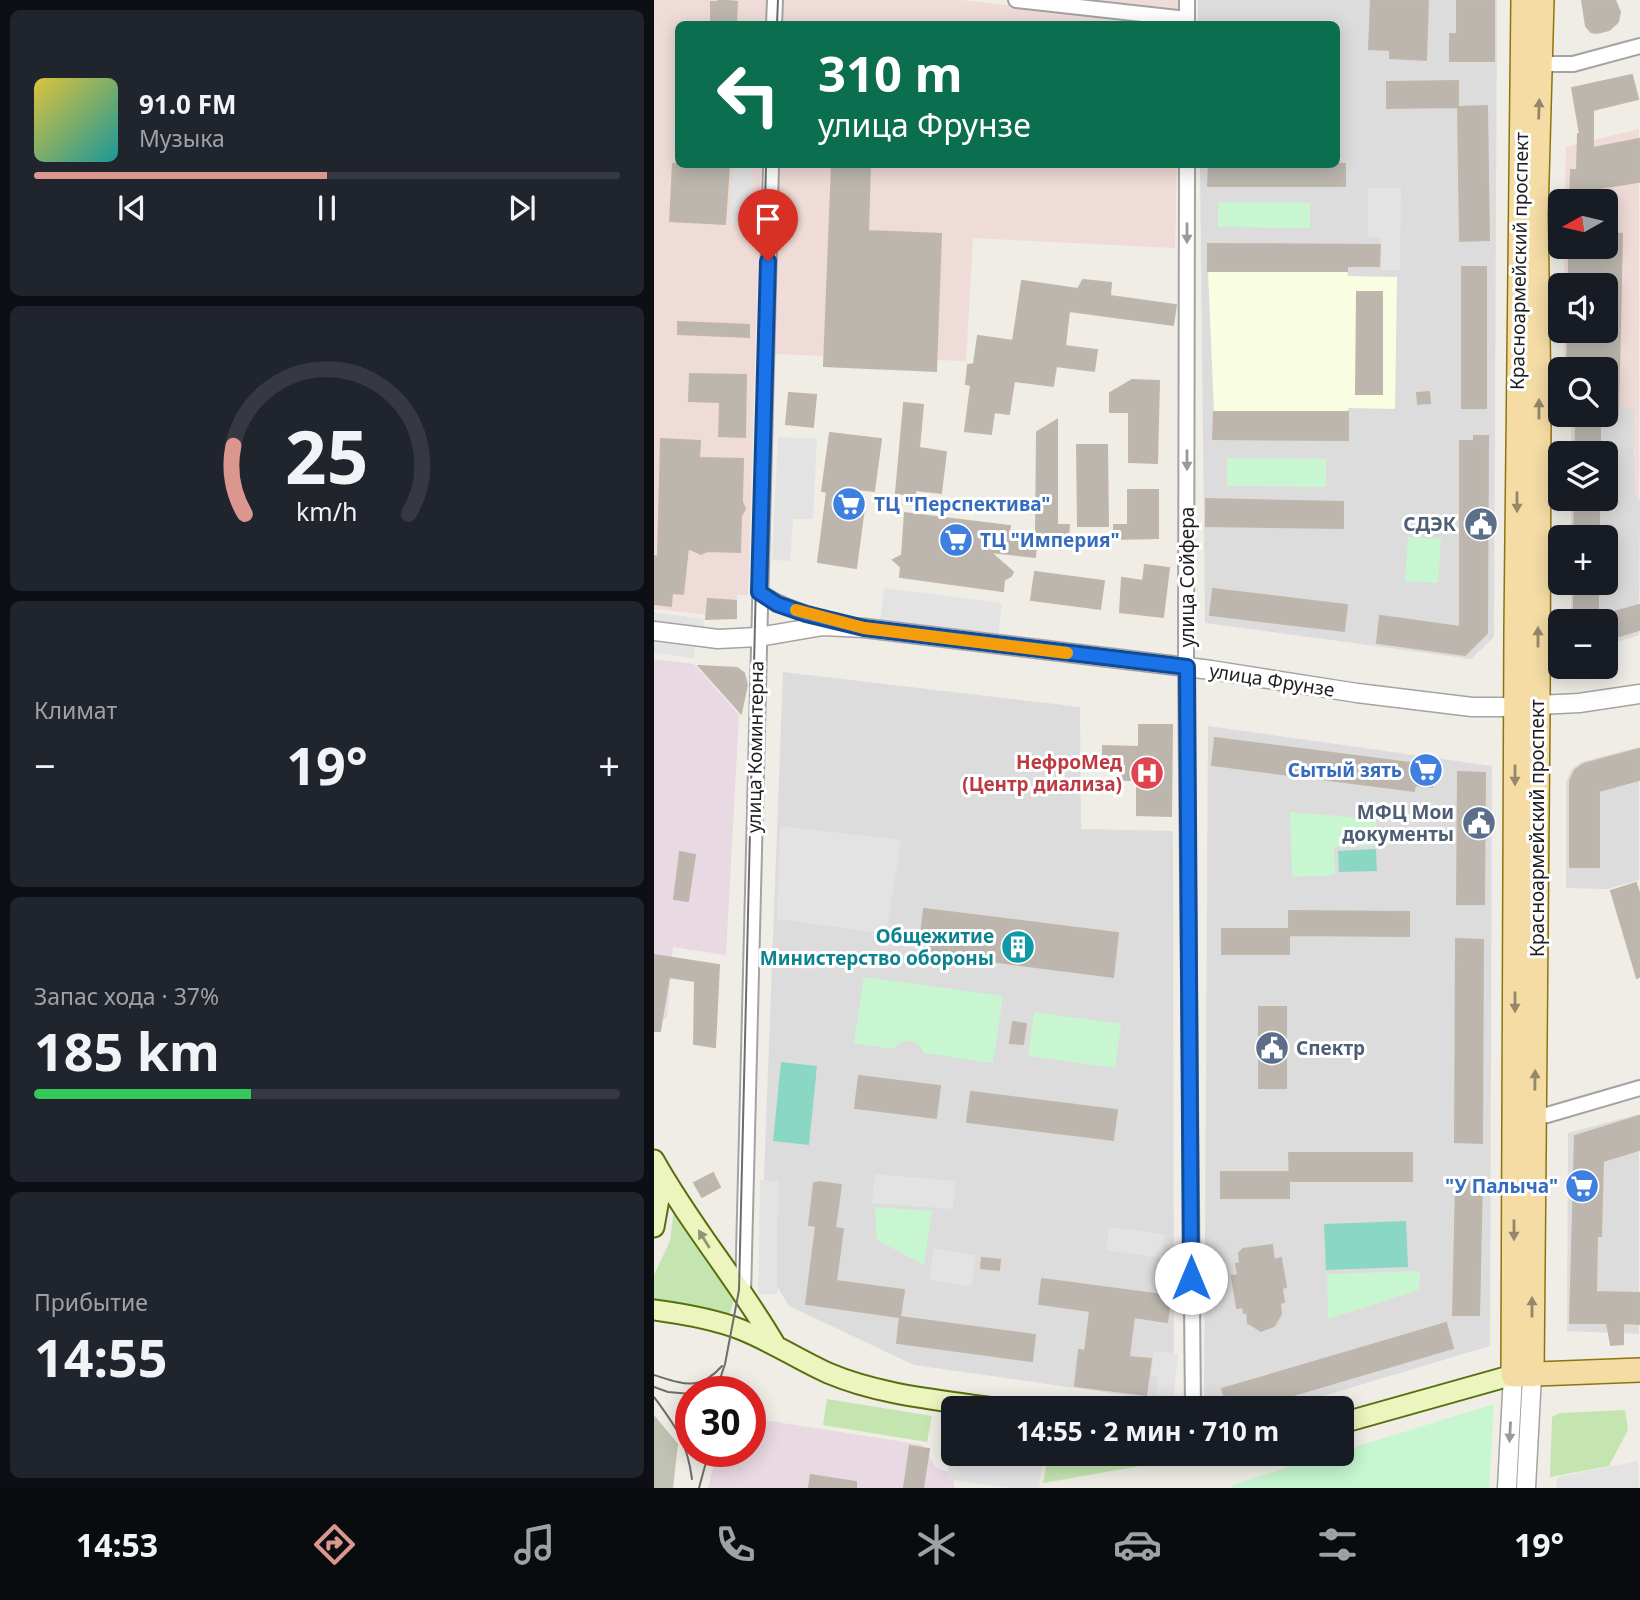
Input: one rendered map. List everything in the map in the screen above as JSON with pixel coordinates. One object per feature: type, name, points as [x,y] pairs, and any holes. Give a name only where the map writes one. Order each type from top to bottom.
[{"type":"main road","name":"Красноармейский проспект","points":[[1523,0],[1527,706],[1534,1116],[1523,1375]]},
{"type":"main road","name":"Красноармейский проспект","points":[[1523,1375],[1527,706],[1539,400],[1536,214],[1542,0]]},
{"type":"main road","points":[[655,1161],[704,1239],[755,1310],[776,1346]]},
{"type":"main road","points":[[654,1227],[659,1199],[655,1161]]},
{"type":"main road","name":"улица Коминтерна","points":[[737,1328],[743,1295]]},
{"type":"main road","points":[[654,1310],[737,1328],[830,1374],[869,1386],[941,1400]]},
{"type":"main road","points":[[1354,1420],[1523,1375],[1639,1370]]},
{"type":"street","points":[[774,21],[775,0]]},
{"type":"street","points":[[1016,0],[1179,21]]},
{"type":"street","points":[[1187,0],[1187,21]]},
{"type":"street","points":[[1541,64],[1573,64],[1639,46]]},
{"type":"street","name":"улица Коминтерна","points":[[743,1295],[771,168]]},
{"type":"street","name":"улица Сойфера","points":[[1187,168],[1187,667],[1193,1396]]},
{"type":"street","points":[[759,592],[777,604],[806,614],[864,628]]},
{"type":"street","name":"улица Фрунзе","points":[[654,631],[718,639],[758,637],[823,626],[864,628],[1187,667],[1472,708],[1579,703],[1639,694]]},
{"type":"street","points":[[1534,1116],[1547,1115],[1639,1088]]},
{"type":"street","name":"Красноармейский проспект","points":[[1507,1488],[1523,1375]]},
{"type":"street","name":"Красноармейский проспект","points":[[1523,1375],[1526,1488]]},
{"type":"shaded area","points":[[654,0],[767,0],[766,21],[675,21],[675,168],[761,168],[748,595],[737,595],[736,618],[654,609]]},
{"type":"shaded area","points":[[782,0],[960,0],[1152,21],[782,21]]},
{"type":"shaded area","points":[[1064,0],[1179,0],[1179,14]]},
{"type":"shaded area","points":[[1198,0],[1497,0],[1494,637],[1471,659],[1205,623],[1200,168],[1340,168],[1340,21],[1198,21]]},
{"type":"shaded area","points":[[675,99],[675,143],[673,143]]},
{"type":"shaded area","points":[[1639,129],[1639,500],[1635,495],[1634,409],[1618,408],[1618,357],[1564,357],[1564,343],[1618,343],[1618,273],[1564,273],[1565,259],[1618,259],[1618,189],[1565,189],[1566,147]]},
{"type":"shaded area","points":[[732,168],[754,168],[751,224],[730,223]]},
{"type":"shaded area","points":[[778,168],[1177,168],[1175,248],[973,238],[966,361],[774,354]]},
{"type":"shaded area","points":[[1368,188],[1401,188],[1400,270],[1381,270],[1381,238],[1368,237]]},
{"type":"shaded area","points":[[1208,271],[1347,271],[1348,276],[1397,277],[1395,409],[1348,408],[1348,412],[1214,412]]},
{"type":"shaded area","points":[[1618,407],[1634,408],[1635,495],[1640,500],[1639,635],[1618,641],[1618,609],[1571,609],[1571,595],[1618,595],[1618,525],[1571,525],[1571,511],[1618,511],[1618,441],[1571,441],[1571,427],[1618,427]]},
{"type":"shaded area","points":[[778,437],[817,439],[813,519],[793,519],[790,561],[772,560]]},
{"type":"shaded area","points":[[884,588],[1002,603],[998,637],[880,622]]},
{"type":"shaded area","points":[[654,612],[704,619],[703,629],[654,622]]},
{"type":"shaded area","points":[[654,642],[695,647],[694,658],[654,653]]},
{"type":"shaded area","points":[[654,659],[694,664],[739,715],[726,955],[673,947],[667,1018],[654,1021]]},
{"type":"shaded area","points":[[783,672],[1080,707],[1081,829],[1173,831],[1174,1396],[1132,1396],[914,1365],[789,1306],[768,1272],[764,1176]]},
{"type":"shaded area","points":[[1208,726],[1492,766],[1490,1346],[1323,1396],[1204,1396]]},
{"type":"shaded area","points":[[1639,747],[1639,880],[1607,889],[1566,888],[1566,782],[1572,769],[1581,762]]},
{"type":"shaded area","points":[[780,826],[901,840],[886,934],[777,919]]},
{"type":"shaded area","points":[[802,948],[818,950],[816,972],[799,971]]},
{"type":"shaded area","points":[[1639,1114],[1639,1334],[1567,1331],[1568,1133]]},
{"type":"shaded area","points":[[875,1174],[955,1181],[953,1209],[872,1203]]},
{"type":"shaded area","points":[[760,1180],[778,1181],[777,1294],[758,1294]]},
{"type":"shaded area","points":[[1109,1227],[1165,1234],[1162,1258],[1106,1250]]},
{"type":"shaded area","points":[[934,1249],[976,1255],[971,1287],[929,1280]]},
{"type":"shaded area","points":[[1154,1351],[1178,1354],[1173,1396],[1156,1396],[1158,1377],[1151,1376]]},
{"type":"shaded area","points":[[654,1415],[675,1440],[675,1467],[673,1488],[654,1488]]},
{"type":"shaded area","points":[[766,1420],[923,1445],[935,1467],[953,1474],[954,1488],[708,1488],[713,1467],[766,1467]]},
{"type":"shaded area","points":[[1638,1461],[1639,1488],[1556,1488],[1557,1477]]},
{"type":"shaded area","points":[[949,1466],[1042,1466],[1039,1488],[1010,1488],[947,1479]]},
{"type":"green space","points":[[1218,202],[1310,203],[1310,228],[1218,227]]},
{"type":"green space","points":[[1227,458],[1326,459],[1326,487],[1227,486]]},
{"type":"green space","points":[[1408,537],[1441,539],[1438,583],[1405,581]]},
{"type":"green space","points":[[1290,812],[1376,819],[1377,845],[1334,847],[1335,875],[1292,877]]},
{"type":"green space","points":[[1376,849],[1377,871],[1339,872],[1338,851]]},
{"type":"green space","points":[[864,977],[1003,996],[993,1063],[924,1053],[918,1044],[910,1040],[901,1042],[893,1049],[854,1043]]},
{"type":"green space","points":[[1034,1012],[1121,1024],[1115,1068],[1028,1056]]},
{"type":"green space","points":[[781,1062],[817,1066],[809,1145],[773,1141]]},
{"type":"green space","points":[[875,1207],[932,1211],[924,1265],[877,1240]]},
{"type":"green space","points":[[674,1208],[734,1301],[729,1315],[681,1303],[654,1300],[654,1275],[670,1241]]},
{"type":"green space","points":[[1406,1221],[1408,1267],[1326,1270],[1324,1224]]},
{"type":"green space","points":[[1420,1271],[1419,1290],[1328,1319],[1327,1274]]},
{"type":"green space","points":[[827,1399],[932,1416],[927,1442],[823,1425]]},
{"type":"green space","points":[[1494,1404],[1489,1488],[1232,1488],[1232,1485],[1293,1466],[1354,1466],[1354,1447]]},
{"type":"green space","points":[[1625,1410],[1628,1430],[1609,1466],[1550,1477],[1552,1417],[1560,1413]]},
{"type":"green space","points":[[1046,1466],[1140,1466],[1043,1483]]},
{"type":"building","points":[[1371,0],[1428,0],[1426,60],[1390,58],[1390,50],[1369,49]]},
{"type":"building","points":[[1457,0],[1494,0],[1494,61],[1450,61],[1450,34],[1457,34]]},
{"type":"building","points":[[1582,0],[1615,0],[1620,12],[1618,22],[1609,30],[1591,32],[1586,26]]},
{"type":"building","points":[[711,2],[737,2],[736,21],[711,21]]},
{"type":"building","points":[[1632,75],[1638,99],[1593,110],[1593,148],[1639,139],[1639,182],[1593,189],[1570,189],[1571,170],[1577,170],[1580,134],[1572,88]]},
{"type":"building","points":[[1458,81],[1458,107],[1387,108],[1387,82]]},
{"type":"building","points":[[1487,106],[1489,240],[1460,241],[1458,107]]},
{"type":"building","points":[[673,164],[675,168],[729,168],[725,224],[670,221]]},
{"type":"building","points":[[1340,164],[1345,164],[1345,186],[1208,186],[1209,168],[1340,168]]},
{"type":"building","points":[[832,168],[870,168],[868,231],[941,234],[936,371],[824,366]]},
{"type":"building","points":[[1618,234],[1622,234],[1618,415],[1618,357],[1567,357],[1568,343],[1618,343],[1618,273],[1569,273],[1569,259],[1618,259]]},
{"type":"building","points":[[1208,244],[1380,245],[1379,266],[1347,266],[1347,271],[1208,271]]},
{"type":"building","points":[[1462,267],[1486,267],[1486,408],[1462,408]]},
{"type":"building","points":[[1083,280],[1111,283],[1110,296],[1176,305],[1173,325],[1069,311],[1065,346],[1097,350],[1094,371],[1056,366],[1053,386],[1014,381],[1009,414],[994,412],[991,434],[965,431],[971,385],[966,384],[968,365],[974,364],[978,336],[1013,341],[1022,281],[1078,289]]},
{"type":"building","points":[[1357,292],[1382,292],[1382,394],[1356,394]]},
{"type":"building","points":[[678,322],[749,325],[749,337],[678,334]]},
{"type":"building","points":[[690,374],[746,375],[745,437],[719,436],[720,402],[689,401]]},
{"type":"building","points":[[1132,380],[1159,381],[1157,463],[1129,462],[1129,412],[1110,412],[1110,393]]},
{"type":"building","points":[[1429,392],[1430,403],[1418,404],[1417,393]]},
{"type":"building","points":[[789,393],[816,395],[813,427],[786,424]]},
{"type":"building","points":[[904,403],[923,405],[919,448],[946,452],[941,493],[915,490],[915,495],[896,493]]},
{"type":"building","points":[[1214,412],[1348,412],[1348,440],[1213,439]]},
{"type":"building","name":"ТЦ \"Империя\"","points":[[1057,420],[1057,525],[1069,525],[1068,538],[1037,536],[1035,557],[990,552],[1013,572],[1004,580],[1003,591],[900,577],[901,567],[893,560],[902,555],[905,513],[1010,526],[1009,533],[1036,533],[1037,432]]},
{"type":"building","points":[[1576,427],[1600,427],[1600,441],[1575,441]]},
{"type":"building","name":"ТЦ \"Перспектива\"","points":[[830,433],[881,439],[874,491],[843,488],[841,506],[864,508],[856,568],[818,562],[827,492],[822,491]]},
{"type":"building","points":[[1474,436],[1488,436],[1487,633],[1465,655],[1377,643],[1380,616],[1460,627],[1460,441],[1474,441]]},
{"type":"building","points":[[661,439],[700,441],[699,458],[743,459],[742,502],[745,509],[741,516],[740,552],[707,551],[701,554],[688,548],[683,594],[672,593],[671,606],[654,604]]},
{"type":"building","points":[[1077,445],[1107,445],[1108,526],[1078,526]]},
{"type":"building","points":[[1128,490],[1158,490],[1158,538],[1114,539],[1114,525],[1128,525]]},
{"type":"building","points":[[1206,499],[1343,502],[1343,528],[1206,526]]},
{"type":"building","points":[[1575,511],[1599,511],[1599,525],[1574,525]]},
{"type":"building","points":[[1145,565],[1169,568],[1163,617],[1120,612],[1122,578],[1143,581]]},
{"type":"building","points":[[1035,572],[1104,581],[1100,609],[1031,600]]},
{"type":"building","points":[[1213,589],[1347,605],[1344,631],[1210,615]]},
{"type":"building","points":[[1574,595],[1598,595],[1598,609],[1574,609]]},
{"type":"building","points":[[708,599],[736,601],[736,618],[706,619]]},
{"type":"building","points":[[1639,605],[1639,630],[1618,636],[1618,611]]},
{"type":"building","points":[[699,666],[737,668],[744,673],[747,685],[741,713]]},
{"type":"building","name":"НефроМед (Центр диализа)","points":[[1139,725],[1172,725],[1171,816],[1137,815],[1137,780],[1122,780],[1123,765],[1103,765],[1103,746],[1139,747]]},
{"type":"building","points":[[1215,738],[1434,766],[1432,787],[1415,785],[1414,791],[1212,765]]},
{"type":"building","points":[[1639,749],[1639,780],[1599,791],[1599,867],[1570,867],[1570,781],[1575,770],[1584,764]]},
{"type":"building","points":[[1458,772],[1485,773],[1484,904],[1457,904]]},
{"type":"building","points":[[680,852],[695,855],[688,901],[674,899]]},
{"type":"building","points":[[1636,883],[1639,893],[1637,978],[1611,891]]},
{"type":"building","name":"Общежитие Министерство обороны","points":[[924,909],[1118,933],[1113,977],[919,952]]},
{"type":"building","points":[[1289,911],[1409,912],[1409,936],[1289,935],[1289,954],[1222,954],[1222,929],[1289,929]]},
{"type":"building","points":[[1456,939],[1483,940],[1482,1143],[1455,1142]]},
{"type":"building","points":[[654,955],[719,965],[715,1047],[694,1044],[695,981],[669,977],[660,1031],[654,1031]]},
{"type":"building","name":"Спектр","points":[[1259,1007],[1286,1007],[1286,1088],[1259,1088]]},
{"type":"building","points":[[1013,1022],[1026,1024],[1023,1044],[1010,1043]]},
{"type":"building","points":[[859,1076],[940,1086],[936,1118],[855,1108]]},
{"type":"building","points":[[971,1092],[1117,1110],[1113,1140],[967,1122]]},
{"type":"building","points":[[1639,1116],[1639,1150],[1603,1161],[1596,1292],[1639,1293],[1639,1324],[1623,1323],[1623,1344],[1611,1345],[1607,1323],[1570,1323],[1575,1136]]},
{"type":"building","points":[[1289,1153],[1412,1153],[1412,1181],[1290,1181]]},
{"type":"building","points":[[1221,1172],[1289,1172],[1289,1198],[1221,1198]]},
{"type":"building","points":[[713,1173],[720,1187],[702,1197],[694,1183]]},
{"type":"building","points":[[1456,1180],[1482,1180],[1479,1315],[1453,1315]]},
{"type":"building","points":[[814,1183],[841,1185],[835,1228],[843,1229],[836,1281],[904,1290],[900,1317],[806,1304],[816,1226],[809,1225]]},
{"type":"building","points":[[1272,1245],[1274,1260],[1281,1258],[1286,1287],[1282,1288],[1284,1302],[1280,1303],[1281,1314],[1274,1326],[1261,1331],[1248,1323],[1247,1312],[1244,1313],[1243,1307],[1237,1308],[1232,1276],[1238,1275],[1236,1264],[1240,1263],[1239,1253],[1243,1249]]},
{"type":"building","points":[[982,1258],[1000,1260],[999,1270],[981,1268]]},
{"type":"building","points":[[1042,1279],[1171,1296],[1167,1322],[1134,1317],[1129,1357],[1151,1359],[1146,1395],[1075,1386],[1079,1350],[1085,1351],[1090,1311],[1039,1304]]},
{"type":"building","points":[[900,1317],[1035,1335],[1032,1361],[897,1343]]},
{"type":"building","points":[[1446,1323],[1453,1348],[1290,1396],[1224,1396],[1222,1389]]},
{"type":"building","points":[[910,1446],[929,1449],[923,1488],[904,1488]]},
{"type":"building","points":[[811,1475],[856,1482],[856,1488],[809,1488]]},
{"type":"tram line","points":[[777,21],[778,0]]},
{"type":"tram line","points":[[721,1376],[739,1290],[766,168]]},
{"type":"tram line","points":[[654,1375],[682,1383],[698,1383],[706,1380],[722,1366]]},
{"type":"tram line","points":[[654,1387],[675,1393]]},
{"type":"tram line","points":[[654,1397],[679,1435],[687,1454],[692,1479]]},
{"type":"tram line","points":[[699,1488],[705,1467]]},
{"type":"slow traffic","points":[[796,610],[864,628],[1067,653]]},
{"type":"place","name":"ТЦ \"Перспектива\"","points":[[849,504]]},
{"type":"place","name":"СДЭК","points":[[1481,524]]},
{"type":"place","name":"ТЦ \"Империя\"","points":[[956,540]]},
{"type":"place","name":"Сытый зять","points":[[1426,770]]},
{"type":"place","name":"НефроМед (Центр диализа)","points":[[1147,773]]},
{"type":"place","name":"МФЦ Мои документы","points":[[1479,823]]},
{"type":"place","name":"Общежитие Министерство обороны","points":[[1018,947]]},
{"type":"place","name":"Спектр","points":[[1272,1048]]},
{"type":"place","name":"\"У Палыча\"","points":[[1582,1186]]},
{"type":"route","points":[[768,261],[759,592],[777,604],[806,614],[864,628],[1187,667],[1191,1278]]}]
